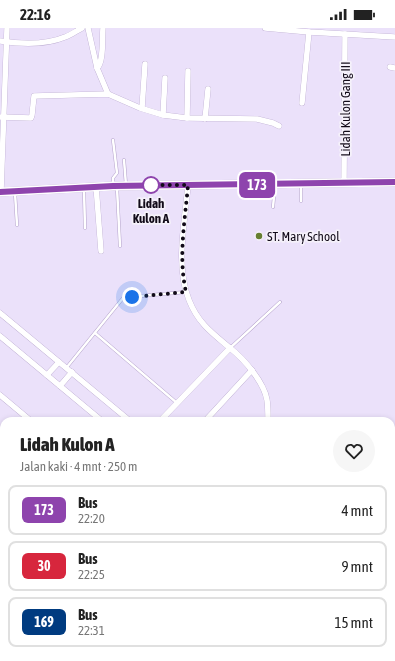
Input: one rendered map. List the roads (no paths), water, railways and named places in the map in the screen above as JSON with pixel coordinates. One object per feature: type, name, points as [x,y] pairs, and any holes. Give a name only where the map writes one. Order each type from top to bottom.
[{"type":"main road","points":[[0,192],[96,186],[275,185],[395,182]]},
{"type":"street","points":[[0,192],[2,117],[7,28]]},
{"type":"street","points":[[0,41],[31,42],[55,40],[66,37],[82,28]]},
{"type":"street","points":[[88,28],[97,68],[108,94]]},
{"type":"street","points":[[97,68],[100,67],[102,61],[103,28]]},
{"type":"street","points":[[265,28],[309,32],[341,32],[395,37]]},
{"type":"street","points":[[302,103],[309,32]]},
{"type":"street","name":"Lidah Kulon Gang III","points":[[341,32],[344,183]]},
{"type":"street","points":[[142,108],[145,64]]},
{"type":"street","points":[[187,118],[188,71]]},
{"type":"street","points":[[163,115],[165,78]]},
{"type":"street","points":[[205,119],[208,89]]},
{"type":"street","points":[[2,117],[32,117],[34,96],[108,94],[163,115],[205,119],[257,119],[279,126]]},
{"type":"street","points":[[188,185],[181,262],[182,277],[186,292],[194,311],[204,326],[230,348],[252,370],[260,382],[267,398],[268,417]]},
{"type":"street","points":[[96,186],[101,251]]},
{"type":"street","points":[[0,313],[125,417]]},
{"type":"street","points":[[0,336],[97,417]]},
{"type":"street","points":[[164,417],[230,348]]},
{"type":"street","points":[[47,375],[59,362]]},
{"type":"street","points":[[209,417],[252,370]]},
{"type":"street","points":[[60,386],[72,372]]},
{"type":"street","points":[[0,395],[26,417]]},
{"type":"lane","points":[[113,140],[117,173],[113,178],[120,246]]},
{"type":"lane","points":[[124,160],[126,186]]},
{"type":"lane","points":[[301,201],[302,184]]},
{"type":"lane","points":[[274,207],[275,185]]},
{"type":"lane","points":[[84,187],[85,228]]},
{"type":"lane","points":[[15,191],[17,225]]},
{"type":"lane","points":[[66,367],[124,298],[186,292]]},
{"type":"lane","points":[[230,348],[280,302]]},
{"type":"lane","points":[[95,333],[177,403]]},
{"type":"place","name":"Lidah Kulon A","points":[[151,185]]},
{"type":"place","name":"ST. Mary School","points":[[259,236]]}]
